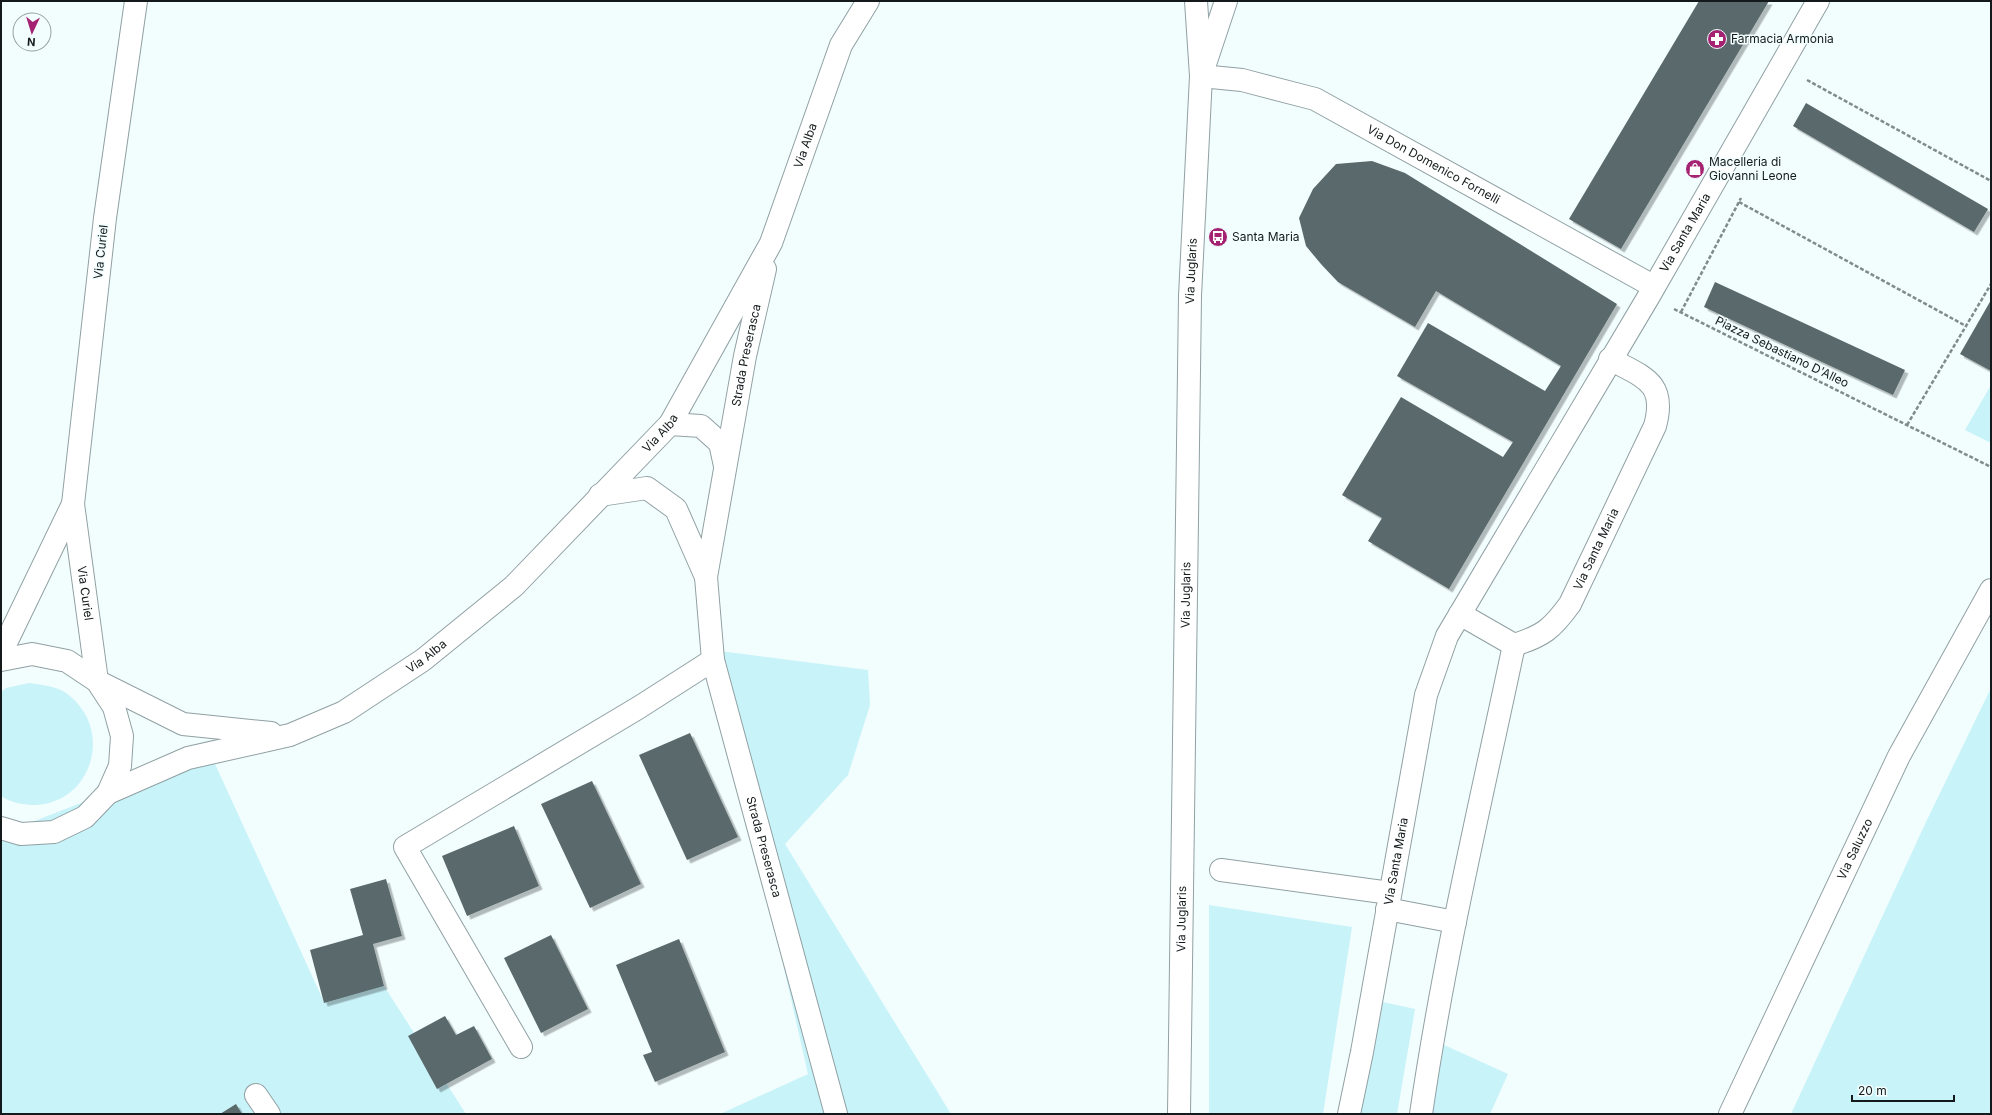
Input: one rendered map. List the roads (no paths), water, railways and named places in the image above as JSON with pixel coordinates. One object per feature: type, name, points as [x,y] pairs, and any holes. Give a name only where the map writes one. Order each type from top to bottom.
[{"type":"street","name":"Via Curiel","points":[[97,681],[73,504],[105,218],[136,1]]},
{"type":"street","name":"Via Alba","points":[[108,793],[188,758],[290,735],[344,712],[423,660],[514,586],[670,424],[771,243],[841,46],[868,1]]},
{"type":"street","name":"Via Juglaris","points":[[1179,1114],[1190,296],[1201,76],[1196,1]]},
{"type":"street","name":"Via Juglaris","points":[[1201,76],[1226,1]]},
{"type":"street","name":"Via Santa Maria","points":[[1349,1114],[1426,695],[1447,636],[1651,291],[1818,1]]},
{"type":"street","name":"Via Don Domenico Fornelli","points":[[1201,76],[1242,80],[1315,99],[1651,291]]},
{"type":"street","name":"Strada Preserasca","points":[[771,243],[745,356],[706,577],[713,660],[836,1114]]},
{"type":"street","name":"Via Santa Maria","points":[[1514,645],[1544,634],[1557,623],[1570,604],[1655,426],[1660,410],[1658,397],[1649,381],[1610,359]]},
{"type":"street","name":"Strada Preserasca","points":[[670,424],[701,426],[720,443],[725,469]]},
{"type":"street","name":"Strada Preserasca","points":[[600,495],[648,488],[676,509],[706,577]]},
{"type":"street","name":"Via Curiel","points":[[1,653],[73,504]]},
{"type":"street","name":"Via Saluzzo","points":[[1730,1114],[1899,756],[1991,590]]},
{"type":"street","points":[[1422,1114],[1432,1041],[1455,922],[1514,645],[1460,614]]},
{"type":"street","name":"Via Alba","points":[[1,660],[32,654],[67,661],[97,681],[183,724],[290,735]]},
{"type":"street","points":[[521,1047],[405,847],[638,708],[713,660]]},
{"type":"street","points":[[8,833],[54,832],[85,818],[108,793],[120,766],[122,736],[114,707],[97,681]]},
{"type":"street","points":[[1221,870],[1389,901],[1455,922]]},
{"type":"street","points":[[256,1095],[269,1114]]},
{"type":"place","name":"Farmacia Armonia","points":[[1717,39]]},
{"type":"place","name":"Macelleria di Giovanni Leone","points":[[1695,169]]},
{"type":"place","name":"Santa Maria","points":[[1218,237]]}]
